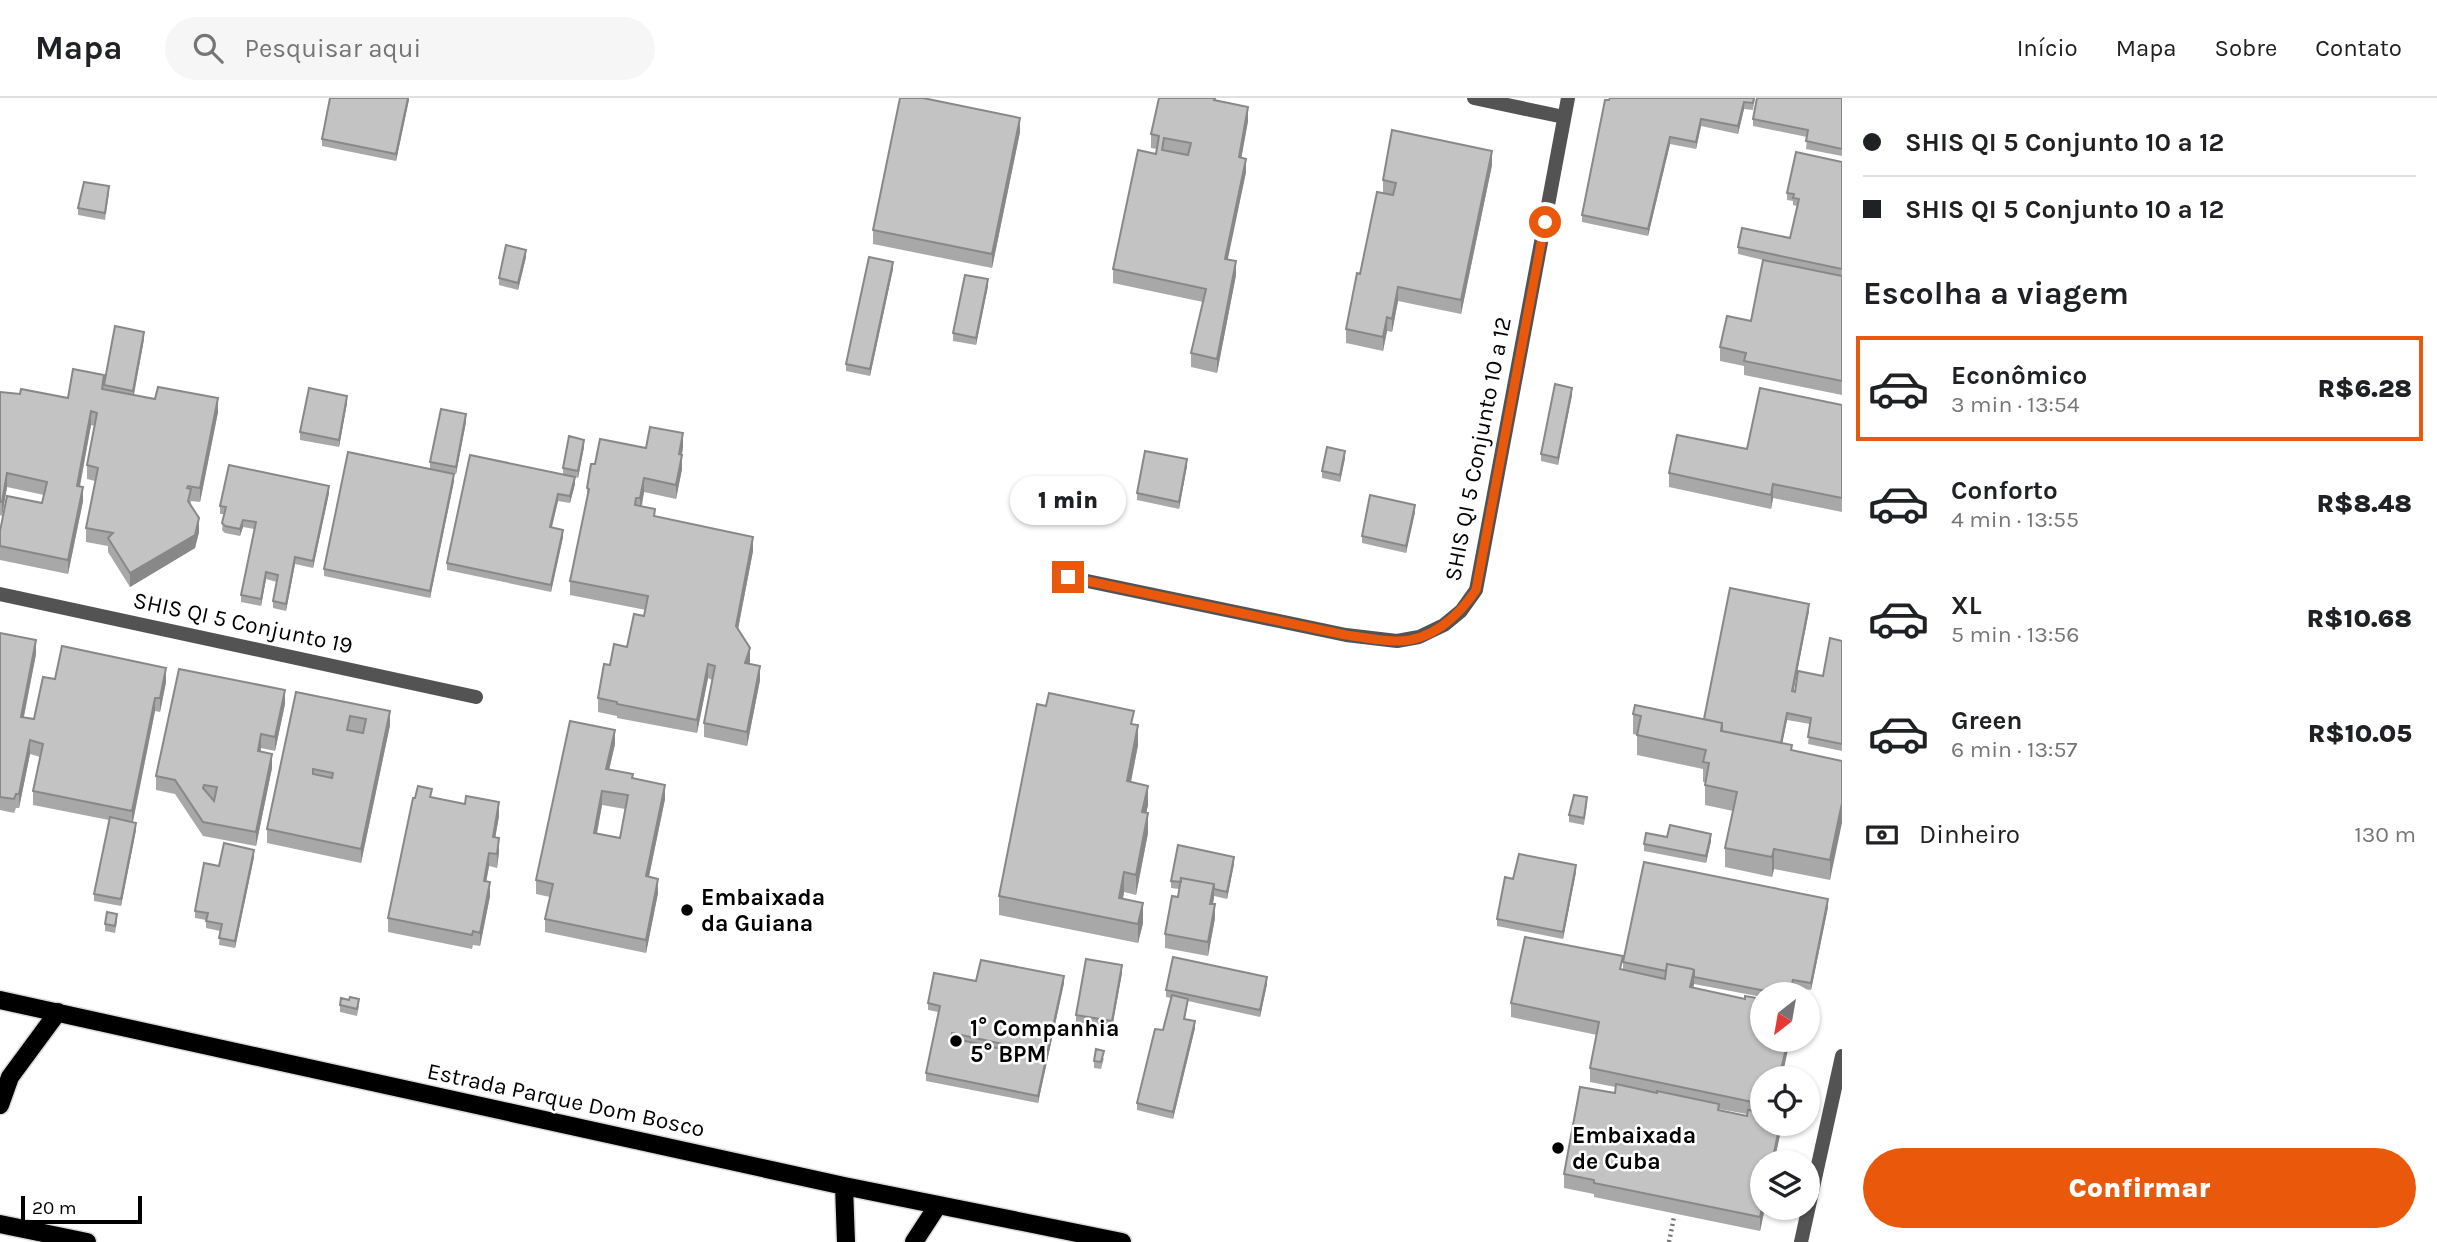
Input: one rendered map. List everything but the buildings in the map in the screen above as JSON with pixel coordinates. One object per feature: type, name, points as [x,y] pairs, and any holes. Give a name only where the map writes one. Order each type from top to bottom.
[{"type":"main road","name":"Estrada Parque Dom Bosco","points":[[0,1000],[844,1186],[1122,1242]]},
{"type":"main road","points":[[0,1105],[10,1077],[58,1012]]},
{"type":"main road","points":[[844,1186],[846,1242]]},
{"type":"main road","points":[[914,1242],[938,1205]]},
{"type":"main road","points":[[1,1219],[87,1242]]},
{"type":"street","points":[[1475,98],[1564,117]]},
{"type":"street","name":"SHIS QI 5 Conjunto 10 a 12","points":[[1068,577],[1346,635],[1397,641],[1419,637],[1444,625],[1461,611],[1476,590],[1568,98]]},
{"type":"street","name":"SHIS QI 5 Conjunto 19","points":[[0,594],[475,696]]},
{"type":"street","points":[[1801,1242],[1842,1056]]},
{"type":"path","points":[[1669,1242],[1674,1217]]},
{"type":"place","name":"Embaixada da Guiana","points":[[687,910]]},
{"type":"place","name":"1° Companhia 5° BPM","points":[[956,1041]]},
{"type":"place","name":"Embaixada de Cuba","points":[[1558,1148]]},
{"type":"route","points":[[1068,577],[1346,635],[1397,641],[1419,637],[1444,625],[1461,611],[1476,590],[1545,222]]}]
